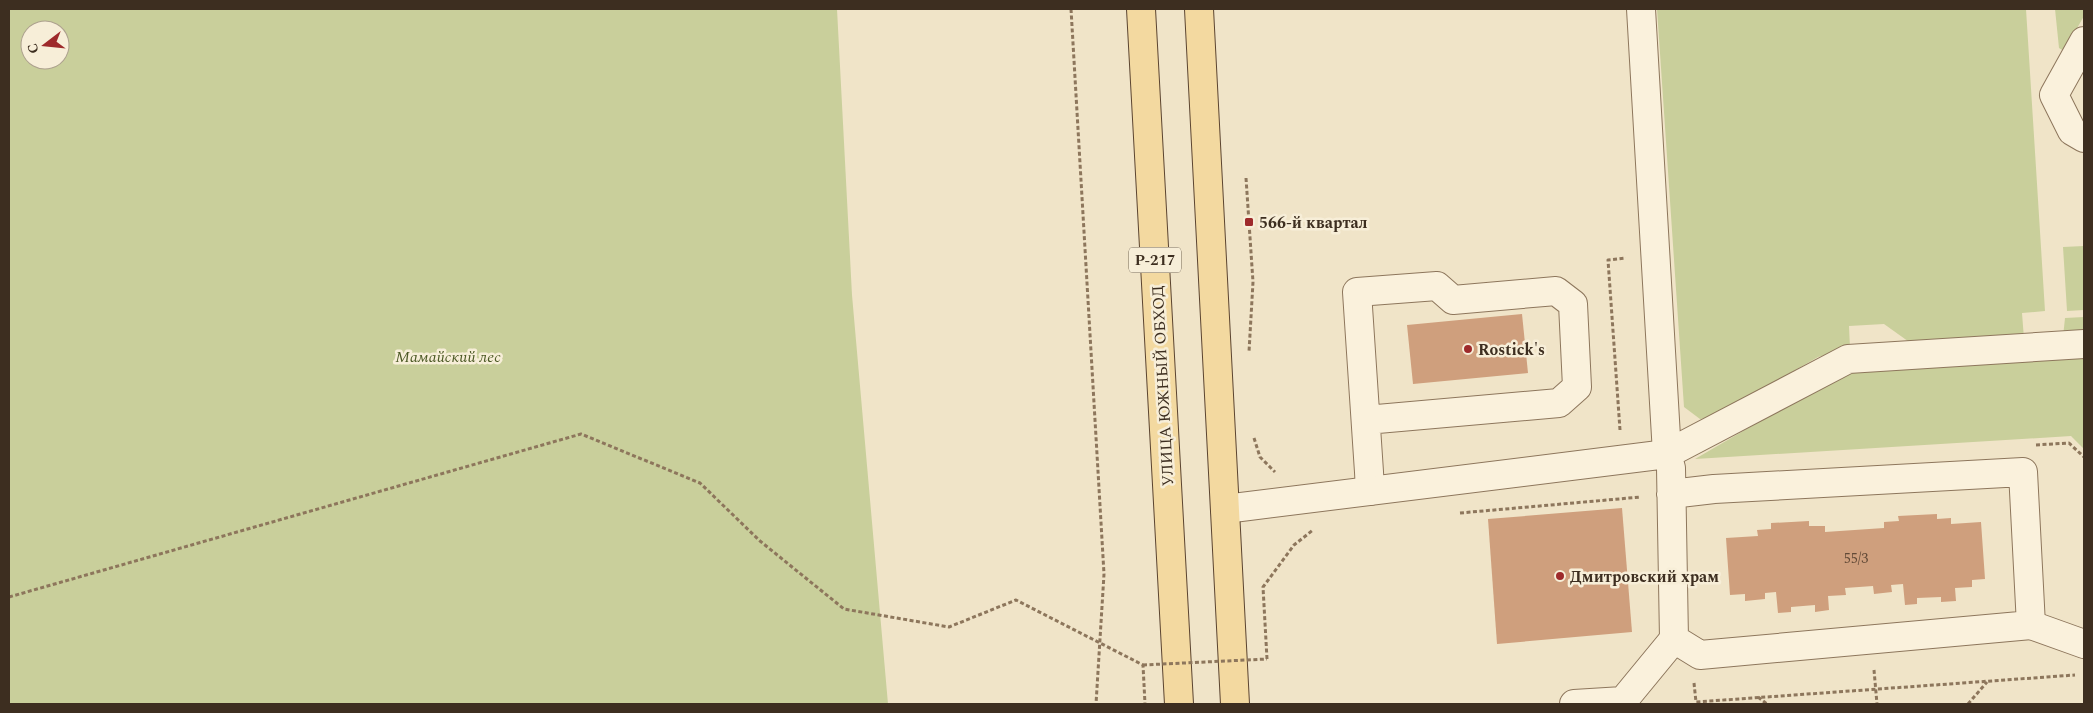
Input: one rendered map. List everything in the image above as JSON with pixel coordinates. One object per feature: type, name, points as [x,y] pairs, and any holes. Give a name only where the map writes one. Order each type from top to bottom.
[{"type":"main road","name":"УЛИЦА ЮЖНЫЙ ОБХОД","points":[[1141,9],[1179,704]]},
{"type":"main road","points":[[1198,9],[1235,704]]},
{"type":"lane","points":[[1574,704],[1623,702],[1674,639],[1671,468],[1668,454],[1641,9]]},
{"type":"lane","points":[[2084,41],[2054,95],[2072,131],[2084,138]]},
{"type":"lane","points":[[1366,420],[1559,403],[1577,387],[1573,304],[1556,291],[1452,300],[1437,286],[1357,292],[1370,491]]},
{"type":"lane","points":[[1225,509],[1668,454],[1848,359],[2084,344]]},
{"type":"lane","points":[[1671,494],[1714,489],[2023,472],[2031,625]]},
{"type":"lane","points":[[1674,639],[1700,655],[2031,625],[2084,644]]},
{"type":"path","points":[[1071,9],[1104,574],[1096,704]]},
{"type":"path","points":[[9,597],[581,434],[700,483],[760,541],[844,609],[949,627],[1016,600],[1143,665],[1267,659],[1263,587],[1294,545],[1318,525]]},
{"type":"path","points":[[1456,513],[1671,494]]},
{"type":"path","points":[[1143,665],[1145,704]]},
{"type":"path","points":[[1694,673],[1696,702],[2084,674]]},
{"type":"path","points":[[1968,704],[1988,682]]},
{"type":"path","points":[[1758,697],[1767,704]]},
{"type":"green space","name":"Мамайский лес","points":[[9,9],[837,9],[852,295],[888,704],[9,704]]},
{"type":"green space","points":[[1657,9],[2026,9],[2045,311],[2022,313],[2024,339],[1912,344],[1884,324],[1849,326],[1850,348],[1818,357],[1714,417],[1700,419],[1684,407]]},
{"type":"green space","points":[[2055,9],[2084,9],[2084,16],[2064,51],[2059,48]]},
{"type":"green space","points":[[2084,246],[2084,310],[2067,311],[2063,247]]},
{"type":"green space","points":[[2084,317],[2084,336],[2063,337],[2065,318]]},
{"type":"green space","points":[[2084,355],[2084,449],[2071,436],[1695,459],[1851,368]]},
{"type":"building","name":"Rostick's","points":[[1522,314],[1528,373],[1413,384],[1407,325]]},
{"type":"building","name":"Дмитровский храм","points":[[1622,508],[1632,632],[1497,644],[1488,519]]},
{"type":"building","points":[[1937,514],[1937,519],[1951,518],[1951,524],[1981,522],[1985,579],[1972,580],[1972,587],[1955,588],[1956,601],[1941,602],[1941,597],[1917,598],[1917,604],[1905,605],[1903,584],[1891,585],[1892,592],[1874,594],[1873,586],[1845,588],[1846,595],[1828,596],[1829,610],[1815,612],[1815,605],[1791,607],[1791,612],[1778,613],[1776,592],[1765,593],[1765,599],[1745,601],[1745,594],[1730,595],[1726,538],[1758,536],[1757,530],[1771,529],[1771,523],[1809,521],[1809,526],[1825,526],[1825,532],[1884,528],[1884,522],[1899,521],[1898,516]]},
{"type":"place","name":"566-й квартал","points":[[1249,222]]},
{"type":"place","name":"Rostick's","points":[[1468,349]]},
{"type":"place","name":"Дмитровский храм","points":[[1560,576]]}]
